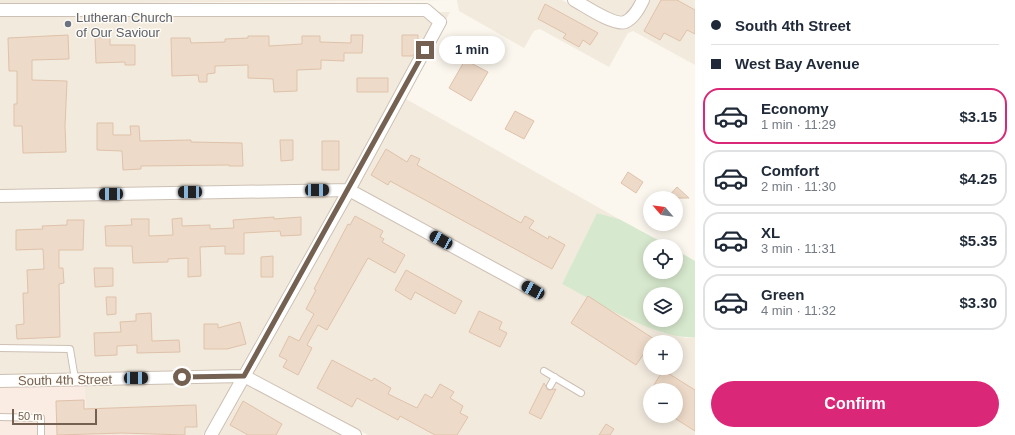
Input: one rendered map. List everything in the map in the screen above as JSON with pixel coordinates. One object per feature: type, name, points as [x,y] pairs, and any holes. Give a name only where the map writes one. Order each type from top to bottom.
[{"type":"street","points":[[574,0],[616,23],[625,22],[634,15],[643,0]]},
{"type":"street","points":[[0,10],[426,10],[440,22],[349,190],[211,435]]},
{"type":"street","points":[[0,196],[349,190],[533,290]]},
{"type":"street","name":"South 4th Street","points":[[0,381],[244,376],[355,435]]},
{"type":"lane","points":[[0,348],[70,350],[75,379]]},
{"type":"lane","points":[[544,371],[581,393]]},
{"type":"lane","points":[[550,386],[555,377]]},
{"type":"lane","points":[[0,417],[41,418],[41,435]]},
{"type":"shaded area","points":[[0,0],[457,0],[0,4]]},
{"type":"shaded area","points":[[457,0],[562,0],[617,29],[630,27],[638,20],[650,0],[695,0],[695,65],[633,31],[628,33],[609,67],[540,29],[534,31],[524,48],[459,11]]},
{"type":"shaded area","points":[[586,0],[635,0],[629,11],[622,16],[617,17]]},
{"type":"shaded area","points":[[450,12],[421,65],[412,60],[345,184],[0,190],[0,16]]},
{"type":"shaded area","points":[[406,99],[619,219],[597,213],[562,284],[643,324],[643,327],[650,327],[660,332],[673,335],[643,335],[643,375],[683,375],[683,337],[695,337],[695,435],[368,435],[252,374],[352,198],[536,298],[542,288],[357,188]]},
{"type":"shaded area","points":[[338,196],[239,370],[0,375],[0,202]]},
{"type":"shaded area","points":[[233,383],[203,435],[88,435],[84,385]]},
{"type":"shaded area","points":[[246,384],[343,435],[218,435]]},
{"type":"shaded area","points":[[84,385],[88,435],[0,435],[0,387]]},
{"type":"green space","points":[[597,213],[619,219],[656,239],[643,239],[643,279],[683,279],[683,254],[695,261],[695,337],[672,335],[649,327],[683,327],[683,287],[643,287],[643,325],[609,309],[562,284]]},
{"type":"building","points":[[661,0],[677,0],[695,10],[695,34],[687,30],[680,41],[664,33],[660,40],[644,31]]},
{"type":"building","points":[[545,4],[598,33],[590,45],[583,40],[579,47],[563,38],[566,34],[538,19]]},
{"type":"building","points":[[68,35],[69,59],[32,60],[32,80],[67,81],[65,126],[66,152],[23,153],[22,126],[14,126],[14,104],[17,104],[17,71],[9,71],[8,38]]},
{"type":"building","points":[[351,35],[363,35],[362,53],[344,53],[344,61],[321,60],[321,69],[297,70],[297,91],[274,92],[273,79],[248,78],[248,65],[215,66],[215,73],[207,74],[207,82],[199,82],[198,75],[172,76],[171,38],[190,38],[191,43],[225,42],[225,39],[248,38],[248,36],[269,36],[269,46],[302,44],[302,36],[320,36],[320,42],[351,43]]},
{"type":"building","points":[[402,35],[418,35],[418,47],[413,56],[402,56]]},
{"type":"building","points":[[110,37],[110,45],[135,45],[135,65],[125,65],[125,62],[96,63],[95,38]]},
{"type":"building","points":[[465,60],[488,72],[471,101],[449,88]]},
{"type":"building","points":[[357,78],[388,78],[388,92],[357,92]]},
{"type":"building","points":[[515,111],[534,121],[524,139],[505,129]]},
{"type":"building","points":[[97,123],[113,123],[113,135],[131,135],[130,126],[139,126],[140,141],[191,140],[191,142],[242,143],[243,166],[141,166],[141,169],[123,170],[122,151],[97,150]]},
{"type":"building","points":[[280,140],[293,140],[293,160],[281,161]]},
{"type":"building","points":[[322,141],[339,141],[339,170],[322,170]]},
{"type":"building","points":[[386,149],[407,162],[411,155],[420,159],[417,165],[521,223],[525,216],[534,221],[529,228],[548,239],[549,236],[565,245],[552,269],[390,181],[388,185],[371,175]]},
{"type":"building","points":[[628,172],[643,182],[636,193],[621,183]]},
{"type":"building","points":[[677,187],[681,191],[673,191]]},
{"type":"building","points":[[683,192],[689,198],[683,198]]},
{"type":"building","points":[[355,216],[383,231],[380,237],[384,239],[382,242],[405,255],[395,273],[368,258],[327,330],[318,325],[307,345],[312,348],[298,375],[283,367],[287,360],[279,356],[289,336],[299,341],[314,314],[306,309],[316,290],[314,289],[348,224],[350,225]]},
{"type":"building","points":[[274,217],[274,219],[301,217],[301,235],[281,236],[280,231],[244,233],[244,254],[225,254],[225,246],[200,247],[201,276],[188,277],[188,258],[168,259],[168,262],[133,263],[132,246],[106,246],[105,226],[132,225],[131,219],[149,219],[149,236],[173,235],[172,219],[182,218],[182,226],[210,225],[210,229],[234,228],[233,220]]},
{"type":"building","points":[[67,220],[84,220],[83,250],[59,250],[59,268],[63,268],[64,283],[59,284],[60,337],[17,339],[16,325],[24,324],[23,293],[28,293],[27,270],[44,269],[43,249],[16,250],[16,230],[43,229],[42,226],[67,225]]},
{"type":"building","points":[[273,256],[273,277],[261,277],[261,257]]},
{"type":"building","points":[[94,268],[113,268],[113,286],[95,287]]},
{"type":"building","points":[[406,270],[462,301],[455,314],[415,292],[411,300],[395,290]]},
{"type":"building","points":[[588,296],[648,335],[643,335],[643,355],[636,365],[571,323]]},
{"type":"building","points":[[106,297],[116,297],[116,314],[107,315]]},
{"type":"building","points":[[479,311],[502,322],[499,329],[507,333],[500,347],[469,332]]},
{"type":"building","points":[[151,313],[152,341],[179,340],[180,352],[137,353],[137,345],[117,346],[117,355],[95,356],[94,333],[121,332],[120,322],[136,321],[136,314]]},
{"type":"building","points":[[240,322],[246,344],[227,349],[204,349],[204,324],[218,324],[218,328]]},
{"type":"building","points":[[332,360],[372,381],[374,378],[391,388],[388,394],[417,408],[425,394],[432,398],[440,384],[454,392],[450,398],[463,406],[460,413],[468,417],[457,435],[435,435],[400,416],[398,420],[357,398],[352,407],[317,388]]},
{"type":"building","points":[[660,375],[671,375],[695,390],[695,431],[682,423],[683,383],[655,383]]},
{"type":"building","points":[[544,383],[548,390],[556,389],[541,419],[529,413]]},
{"type":"building","points":[[84,400],[84,409],[196,405],[197,427],[185,427],[185,435],[122,433],[57,435],[56,401]]},
{"type":"building","points":[[243,401],[282,424],[276,435],[248,435],[230,425]]},
{"type":"building","points":[[606,424],[614,429],[610,435],[599,435]]},
{"type":"place","name":"Lutheran Church of Our Saviour","points":[[68,24]]},
{"type":"route","points":[[182,377],[244,376],[349,190],[425,50]]}]
